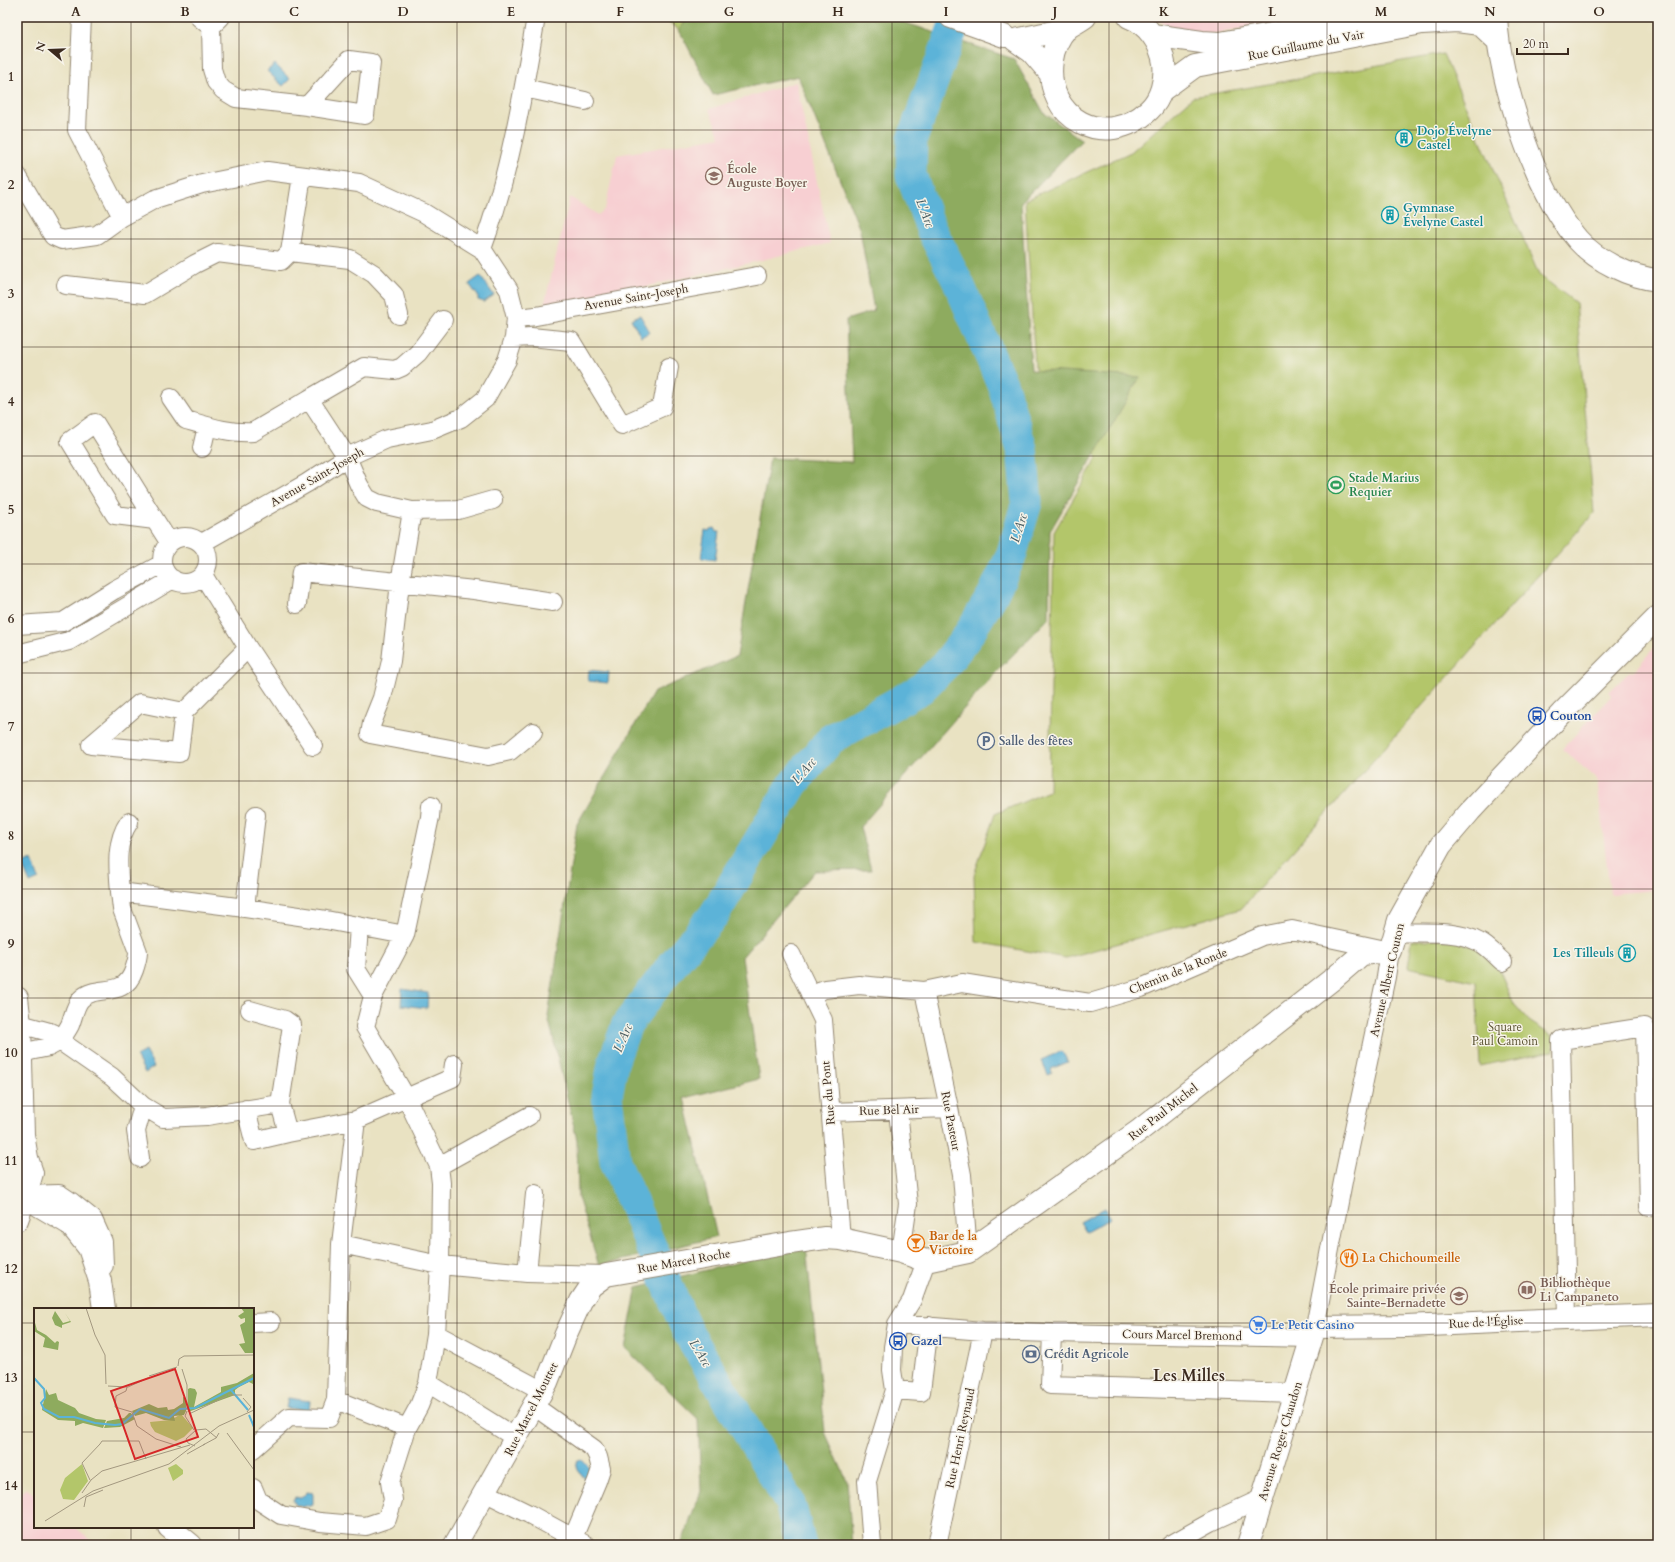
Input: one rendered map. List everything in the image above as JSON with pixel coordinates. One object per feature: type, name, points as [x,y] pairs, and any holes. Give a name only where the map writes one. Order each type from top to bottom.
[{"type":"street","points":[[82,17],[77,130],[122,217]]},
{"type":"street","points":[[482,249],[495,215],[524,88],[536,17]]},
{"type":"street","points":[[951,17],[1010,38],[1032,52],[1050,74]]},
{"type":"street","points":[[1010,38],[1066,29],[1085,17]]},
{"type":"street","name":"Rue Guillaume du Vair","points":[[1152,35],[1220,43],[1369,17]]},
{"type":"street","points":[[1496,17],[1498,41],[1515,113],[1543,187],[1578,240],[1596,256],[1619,269],[1650,279],[1658,280]]},
{"type":"street","points":[[1066,29],[1054,50],[1050,74],[1053,93],[1063,109],[1075,120],[1089,126],[1104,129],[1123,127],[1140,119],[1153,106],[1162,90],[1165,71],[1162,52],[1152,35],[1132,18]]},
{"type":"street","points":[[210,20],[212,70],[216,82],[223,90],[236,98],[307,106]]},
{"type":"street","name":"Rue Guillaume du Vair","points":[[1162,90],[1195,66],[1422,23],[1457,21],[1480,24],[1498,41]]},
{"type":"street","points":[[524,88],[584,101]]},
{"type":"street","name":"Avenue Saint-Joseph","points":[[17,175],[53,236],[62,240],[97,235],[122,217],[155,199],[202,184],[267,171],[359,183],[424,213],[482,249],[509,290],[516,318],[514,338],[507,360],[485,399],[461,418],[432,430],[387,439],[347,457],[306,483],[202,543]]},
{"type":"street","points":[[66,285],[144,294],[217,253],[281,260],[290,252],[302,176]]},
{"type":"street","points":[[290,252],[350,259],[374,274],[394,295],[399,315]]},
{"type":"street","name":"Avenue Saint-Joseph","points":[[516,318],[757,276]]},
{"type":"street","points":[[171,398],[186,420],[207,426],[253,432],[364,367],[395,370],[402,368],[418,353],[443,320]]},
{"type":"street","points":[[514,338],[531,337],[571,341],[622,425],[662,407],[669,368]]},
{"type":"street","points":[[309,399],[347,457],[359,485],[367,498],[378,503],[412,511],[458,510],[493,500]]},
{"type":"street","points":[[156,520],[115,515],[70,440],[95,423],[156,520],[169,542]]},
{"type":"street","points":[[202,448],[207,426]]},
{"type":"street","points":[[412,511],[400,583],[392,661],[382,698],[372,723],[370,734],[488,756],[510,751],[533,732]]},
{"type":"street","points":[[182,537],[189,537],[202,543],[206,549],[208,562],[203,575],[198,579],[185,583],[173,579],[168,575],[162,564],[162,556],[169,542],[182,537]]},
{"type":"street","points":[[17,625],[63,622],[114,590],[162,564]]},
{"type":"street","points":[[297,604],[301,572],[474,590],[553,602]]},
{"type":"street","points":[[203,575],[248,648],[313,746]]},
{"type":"street","points":[[17,654],[69,641],[173,579]]},
{"type":"street","name":"Avenue Albert Couton","points":[[1314,1332],[1345,1171],[1393,942],[1399,920],[1426,871],[1456,828],[1563,712],[1658,617]]},
{"type":"street","points":[[184,712],[140,703],[91,745],[179,753],[184,712],[248,648]]},
{"type":"street","points":[[254,1490],[258,1500],[281,1515],[320,1522],[366,1526],[388,1519],[393,1500],[390,1482],[407,1428],[419,1406],[428,1383],[436,1334],[440,1264],[441,1183],[439,1166],[407,1099],[365,1027],[373,996],[405,935],[431,806]]},
{"type":"street","points":[[245,908],[256,816]]},
{"type":"street","points":[[19,1057],[30,1051],[49,1047],[60,1041],[69,1027],[80,1000],[88,994],[115,989],[125,985],[132,977],[138,959],[138,952],[122,909],[118,862],[120,838],[129,822]]},
{"type":"street","points":[[120,892],[245,908],[405,935]]},
{"type":"street","points":[[359,927],[356,968],[373,996]]},
{"type":"street","name":"Chemin de la Ronde","points":[[924,991],[962,983],[1090,1003],[1141,988],[1262,936],[1292,930],[1393,942]]},
{"type":"street","points":[[1393,942],[1442,933],[1460,935],[1480,942],[1504,962]]},
{"type":"street","name":"Rue Paul Michel","points":[[926,1261],[968,1252],[1140,1130],[1334,978],[1362,954],[1393,942]]},
{"type":"street","name":"Rue du Pont","points":[[791,954],[823,1020],[841,1239]]},
{"type":"street","points":[[810,994],[825,989],[859,985],[924,991]]},
{"type":"street","name":"Rue Pasteur","points":[[924,991],[962,1175],[968,1252]]},
{"type":"street","points":[[17,998],[20,1024],[19,1057],[23,1135],[27,1158],[32,1173],[21,1191],[17,1220]]},
{"type":"street","points":[[250,1010],[285,1020],[292,1025],[280,1104],[288,1133]]},
{"type":"street","points":[[20,1024],[53,1034],[60,1041],[112,1077],[143,1106],[163,1118],[207,1116],[280,1104]]},
{"type":"street","points":[[1567,1318],[1561,1040],[1645,1027],[1649,1207]]},
{"type":"street","points":[[246,1109],[254,1141],[356,1120],[407,1099],[452,1078],[454,1064]]},
{"type":"street","points":[[140,1158],[136,1131],[143,1106]]},
{"type":"street","name":"Rue Bel Air","points":[[830,1112],[898,1111],[949,1108]]},
{"type":"street","points":[[898,1111],[908,1204],[901,1252]]},
{"type":"street","points":[[439,1166],[529,1116]]},
{"type":"street","points":[[254,1448],[289,1417],[329,1418],[336,1400],[341,1244],[356,1120]]},
{"type":"street","points":[[21,1191],[70,1224],[88,1248],[100,1281],[104,1308]]},
{"type":"street","points":[[527,1273],[535,1194]]},
{"type":"street","name":"Rue Marcel Roche","points":[[341,1244],[440,1264],[527,1273],[615,1274],[825,1238],[841,1239],[901,1252],[926,1261]]},
{"type":"street","points":[[872,1545],[867,1481],[895,1390],[892,1370],[893,1347],[897,1324],[912,1300],[926,1261]]},
{"type":"street","name":"Rue Marcel Mouttet","points":[[455,1545],[538,1398],[581,1301],[591,1286],[615,1274]]},
{"type":"street","name":"Rue de l'Église","points":[[1314,1332],[1567,1318],[1658,1315]]},
{"type":"street","points":[[254,1323],[271,1322]]},
{"type":"street","name":"Cours Marcel Bremond","points":[[897,1324],[983,1331],[1052,1333],[1314,1332]]},
{"type":"street","points":[[895,1390],[921,1392],[929,1326]]},
{"type":"street","name":"Rue Henri Reynaud","points":[[937,1545],[983,1331]]},
{"type":"street","name":"Avenue Roger Chaudon","points":[[1248,1545],[1314,1332]]},
{"type":"street","points":[[1052,1333],[1050,1385],[1294,1393]]},
{"type":"street","points":[[436,1334],[538,1398],[594,1449],[598,1457],[601,1469],[576,1542],[486,1492]]},
{"type":"street","points":[[428,1383],[516,1438]]},
{"type":"street","points":[[336,1400],[407,1428]]},
{"type":"street","points":[[1170,1545],[1211,1522],[1263,1498]]},
{"type":"street","points":[[170,1528],[191,1545]]},
{"type":"shaded area","points":[[1151,17],[1328,17],[1204,35],[1174,29]]},
{"type":"shaded area","name":"École Auguste Boyer","points":[[796,82],[830,243],[754,262],[543,310],[570,197],[598,215],[605,209],[617,155],[720,137],[709,109]]},
{"type":"shaded area","points":[[1658,643],[1658,890],[1610,894],[1597,779],[1562,749],[1612,695],[1609,692],[1630,671],[1633,672]]},
{"type":"shaded area","points":[[26,1488],[34,1494],[34,1528],[76,1528],[97,1545],[17,1545],[17,1497]]},
{"type":"green space","points":[[663,17],[687,17],[679,30]]},
{"type":"green space","points":[[687,17],[888,17],[1014,59],[1044,113],[1082,140],[1021,202],[1031,370],[1140,377],[1050,531],[1049,618],[998,670],[860,827],[871,870],[815,871],[742,957],[759,1079],[684,1098],[717,1237],[599,1266],[578,1197],[577,1140],[548,1016],[577,824],[654,692],[737,656],[770,458],[852,462],[846,320],[874,311],[860,230],[798,76],[713,95],[679,30]]},
{"type":"green space","points":[[1010,17],[1050,17],[1047,21]]},
{"type":"green space","name":"Stade Marius Requier","points":[[1443,54],[1539,275],[1576,303],[1594,513],[1241,909],[1066,958],[976,942],[974,875],[995,814],[1049,791],[1054,532],[1097,458],[1080,419],[1036,383],[1025,200],[1131,152],[1193,97]]},
{"type":"green space","name":"Square Paul Camoin","points":[[1412,940],[1453,940],[1478,948],[1499,969],[1514,1004],[1529,1021],[1554,1037],[1553,1051],[1480,1066],[1476,982],[1408,967]]},
{"type":"green space","points":[[806,1246],[825,1432],[847,1481],[852,1545],[681,1545],[701,1491],[698,1419],[625,1348],[637,1287]]},
{"type":"water","points":[[275,64],[290,79],[283,86],[267,71]]},
{"type":"water","points":[[480,276],[494,295],[484,302],[478,300],[478,296],[469,284]]},
{"type":"water","points":[[640,315],[650,332],[641,337],[631,319]]},
{"type":"water","points":[[714,528],[716,532],[719,532],[715,560],[701,558],[705,530],[709,531],[710,529]]},
{"type":"water","points":[[589,670],[609,672],[608,683],[588,681]]},
{"type":"water","points":[[32,860],[39,879],[30,883],[22,864]]},
{"type":"water","points":[[402,989],[428,993],[427,1008],[401,1005]]},
{"type":"water","points":[[145,1051],[154,1067],[145,1073],[136,1056]]},
{"type":"water","points":[[1062,1051],[1068,1062],[1051,1069],[1052,1073],[1048,1075],[1041,1060]]},
{"type":"water","points":[[1105,1208],[1111,1218],[1086,1232],[1080,1222]]},
{"type":"water","points":[[288,1398],[310,1401],[309,1411],[286,1408]]},
{"type":"water","points":[[581,1459],[589,1467],[591,1477],[585,1479],[578,1470],[576,1461]]},
{"type":"water","points":[[307,1492],[313,1493],[313,1504],[302,1507],[296,1505],[293,1500],[295,1497],[301,1498]]},
{"type":"waterway","name":"L'Arc","points":[[801,1545],[790,1503],[687,1331],[615,1161],[607,1096],[613,1063],[627,1024],[668,970],[714,915],[793,784],[831,739],[921,689],[946,664],[966,638],[992,596],[1011,556],[1027,502],[1022,449],[1003,386],[958,282],[932,231],[911,175],[912,139],[957,17]]},
{"type":"place","name":"Dojo Évelyne Castel","points":[[1404,138]]},
{"type":"place","name":"École Auguste Boyer","points":[[714,176]]},
{"type":"place","name":"Gymnase Évelyne Castel","points":[[1390,215]]},
{"type":"place","name":"Stade Marius Requier","points":[[1336,485]]},
{"type":"place","name":"Couton","points":[[1537,716]]},
{"type":"place","name":"Salle des fêtes","points":[[986,741]]},
{"type":"place","name":"Les Tilleuls","points":[[1627,953]]},
{"type":"place","name":"Bar de la Victoire","points":[[916,1243]]},
{"type":"place","name":"La Chichoumeille","points":[[1349,1258]]},
{"type":"place","name":"Bibliothèque Li Campaneto","points":[[1527,1290]]},
{"type":"place","name":"École primaire privée Sainte-Bernadette","points":[[1459,1296]]},
{"type":"place","name":"Le Petit Casino","points":[[1258,1325]]},
{"type":"place","name":"Gazel","points":[[898,1341]]},
{"type":"place","name":"Crédit Agricole","points":[[1031,1354]]},
{"type":"district","name":"Les Milles","points":[[1189,1376]]}]
